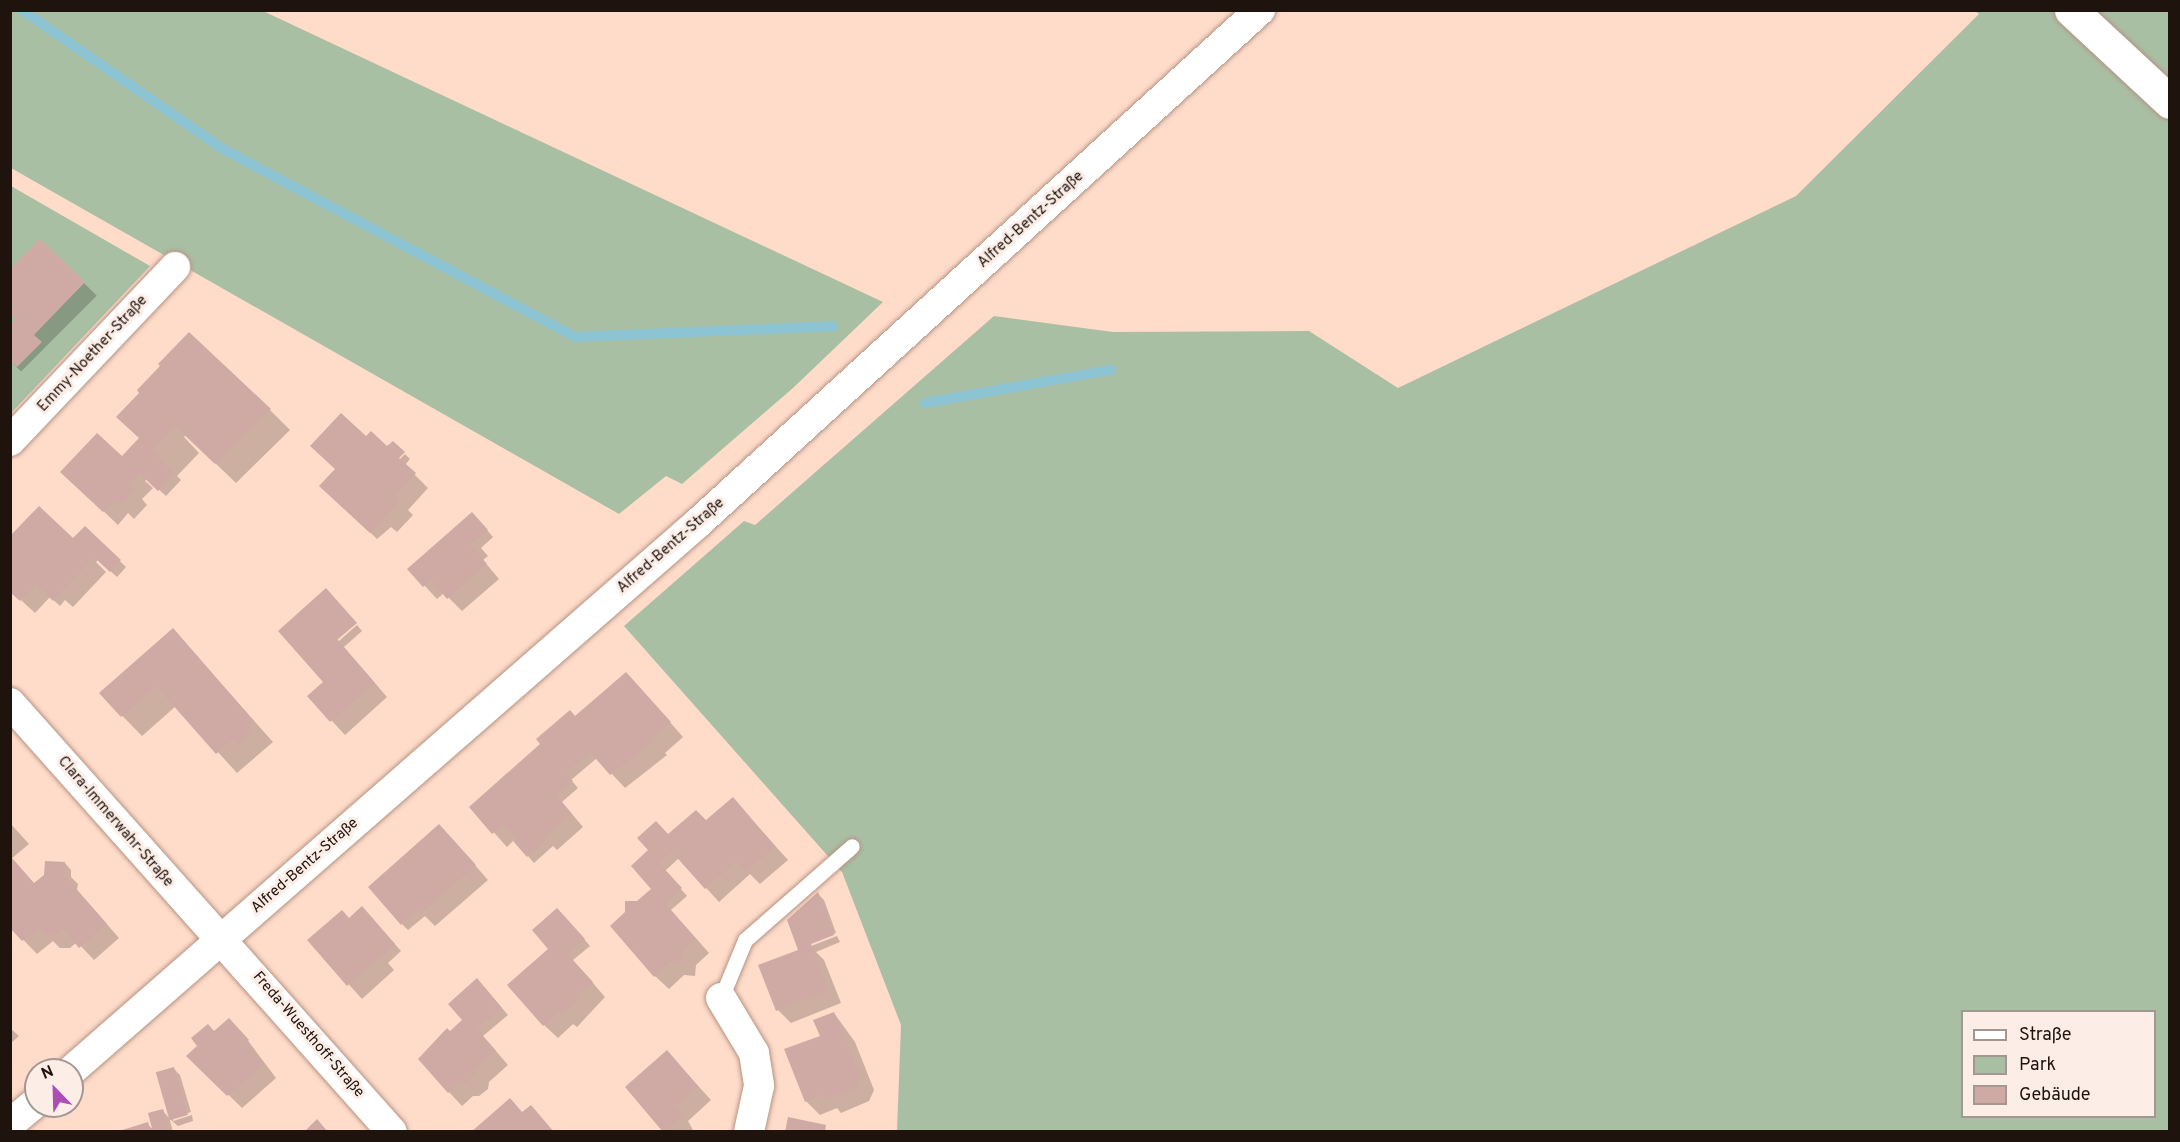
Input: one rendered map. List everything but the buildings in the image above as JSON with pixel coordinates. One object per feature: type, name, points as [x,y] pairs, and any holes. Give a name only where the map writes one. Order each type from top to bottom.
[{"type":"street","name":"Alfred-Bentz-Straße","points":[[84,1060],[699,522],[1260,10]]},
{"type":"street","points":[[2071,10],[2169,102]]},
{"type":"street","name":"Emmy-Noether-Straße","points":[[10,441],[174,267]]},
{"type":"street","name":"Clara-Immerwahr-Straße","points":[[10,703],[192,909],[223,938]]},
{"type":"street","name":"Freda-Wuesthoff-Straße","points":[[223,938],[392,1131]]},
{"type":"street","points":[[720,998],[754,1053],[759,1086],[749,1131]]},
{"type":"street","points":[[10,1124],[24,1112]]},
{"type":"lane","points":[[720,998],[745,940],[852,846]]},
{"type":"green space","points":[[11,11],[263,11],[883,302],[793,388],[682,484],[666,476],[619,514],[11,168]]},
{"type":"green space","points":[[1975,11],[2169,11],[2169,1131],[897,1131],[901,1025],[842,872],[624,626],[744,521],[755,525],[994,316],[1113,332],[1309,331],[1398,388],[1796,196],[1979,14]]},
{"type":"green space","points":[[11,186],[150,266],[11,413]]},
{"type":"waterway","points":[[22,10],[223,149],[575,337],[833,326]]},
{"type":"waterway","points":[[925,403],[1111,370]]}]
